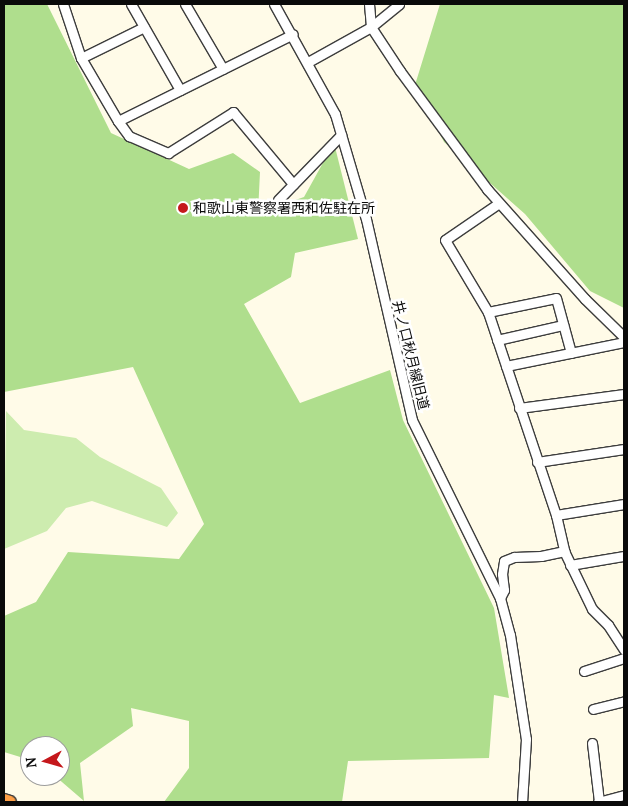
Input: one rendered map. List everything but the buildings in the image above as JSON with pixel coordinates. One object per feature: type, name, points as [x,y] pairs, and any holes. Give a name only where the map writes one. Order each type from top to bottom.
[{"type":"highway","points":[[4,800],[10,802]]},
{"type":"street","points":[[63,4],[81,58],[118,121],[129,136],[168,153],[233,112],[293,184]]},
{"type":"street","points":[[131,4],[180,90]]},
{"type":"street","points":[[185,4],[223,69]]},
{"type":"street","name":"井ノ口秋月線旧道","points":[[274,4],[326,93],[341,135],[366,219],[412,420],[500,598],[510,636],[526,738],[522,802]]},
{"type":"street","points":[[369,4],[371,27],[400,71],[499,203],[585,300],[624,337]]},
{"type":"street","points":[[308,62],[371,27],[399,4]]},
{"type":"street","points":[[81,58],[144,27]]},
{"type":"street","points":[[118,121],[293,34]]},
{"type":"street","points":[[278,200],[341,135]]},
{"type":"street","points":[[499,203],[445,240],[488,312],[556,515],[564,550],[570,565],[592,609],[608,625],[624,650]]},
{"type":"street","points":[[488,312],[556,298],[571,353]]},
{"type":"street","points":[[498,340],[563,325]]},
{"type":"street","points":[[506,366],[624,342]]},
{"type":"street","points":[[519,408],[624,394]]},
{"type":"street","points":[[537,462],[624,449]]},
{"type":"street","points":[[556,515],[624,504]]},
{"type":"street","points":[[500,598],[504,590],[502,574],[504,561],[514,556],[541,556],[564,550]]},
{"type":"street","points":[[570,565],[624,556]]},
{"type":"street","points":[[584,671],[624,658]]},
{"type":"street","points":[[594,709],[624,701]]},
{"type":"street","points":[[592,743],[598,802],[624,795]]},
{"type":"green space","points":[[4,4],[47,4],[111,133],[189,169],[233,153],[260,172],[258,213],[304,197],[334,143],[358,239],[295,253],[291,277],[244,304],[300,403],[390,370],[403,420],[494,608],[509,698],[494,695],[489,758],[348,761],[342,802],[164,802],[189,768],[189,721],[131,708],[133,726],[80,763],[84,801],[67,786],[70,786],[70,736],[20,736],[20,757],[4,752],[4,616],[36,602],[68,552],[179,559],[204,524],[133,367],[4,392]]},
{"type":"green space","points":[[440,4],[624,4],[624,308],[590,291],[525,214],[444,142],[415,85]]},
{"type":"green space","points":[[6,411],[24,430],[76,438],[100,457],[161,488],[178,513],[167,527],[92,501],[66,508],[47,531],[4,549]]},
{"type":"place","name":"和歌山東警察署西和佐駐在所","points":[[183,208]]}]
